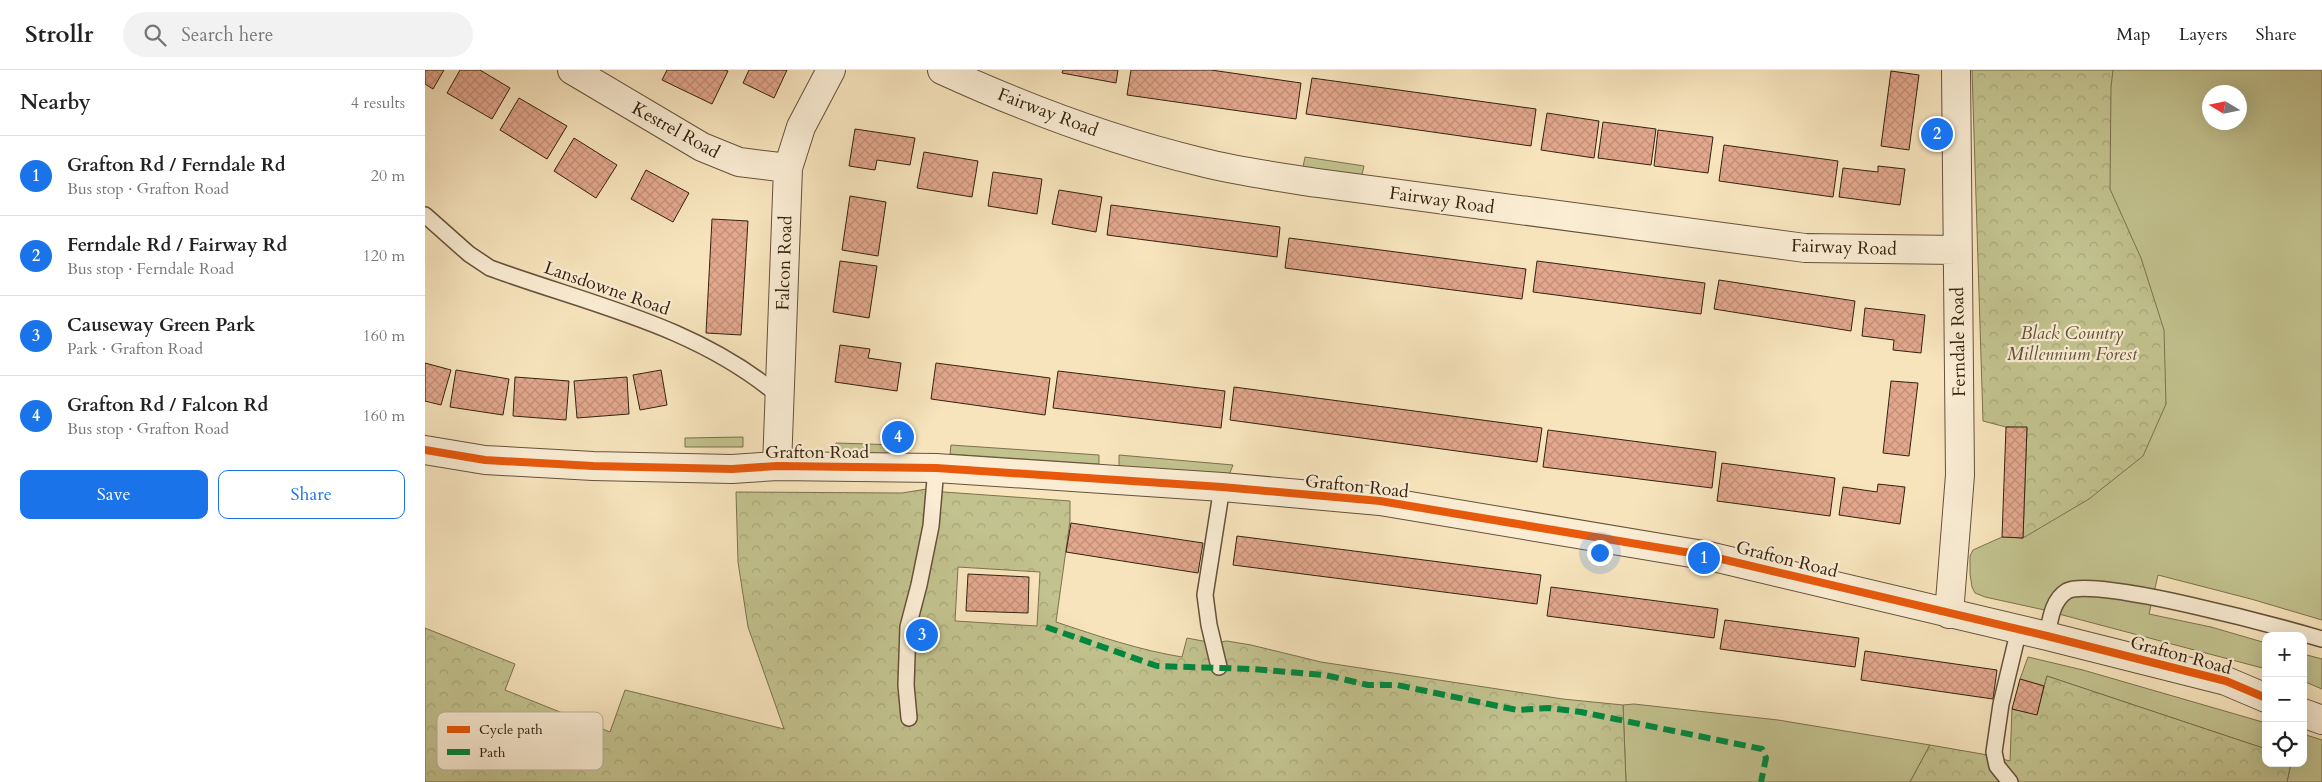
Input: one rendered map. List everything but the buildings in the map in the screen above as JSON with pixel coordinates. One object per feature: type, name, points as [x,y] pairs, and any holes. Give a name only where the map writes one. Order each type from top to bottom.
[{"type":"street","name":"Kestrel Road","points":[[572,70],[702,147],[739,162],[788,168]]},
{"type":"street","name":"Falcon Road","points":[[777,466],[788,168],[801,126],[831,70]]},
{"type":"street","name":"Fairway Road","points":[[943,70],[1017,102],[1096,131],[1202,163],[1253,173],[1805,248],[1957,250]]},
{"type":"street","name":"Ferndale Road","points":[[1949,614],[1960,475],[1956,70]]},
{"type":"street","name":"Grafton Road","points":[[425,450],[485,460],[593,466],[732,469],[777,466],[936,468],[1380,501],[1709,556],[2047,636],[2226,682],[2262,696]]},
{"type":"street","points":[[2307,714],[2322,720]]},
{"type":"lane","name":"Lansdowne Road","points":[[425,215],[469,254],[491,268],[667,328],[712,350],[760,380],[779,396]]},
{"type":"lane","points":[[909,718],[906,685],[907,626],[919,584],[931,526],[936,468]]},
{"type":"lane","points":[[1219,666],[1209,625],[1205,594],[1222,488]]},
{"type":"lane","points":[[2047,636],[2052,613],[2057,601],[2067,591],[2084,588],[2161,599],[2271,624],[2322,639]]},
{"type":"lane","points":[[2010,782],[1997,766],[1994,752],[2001,704],[2019,629]]},
{"type":"green space","name":"Black Country Millennium Forest","points":[[1972,70],[2113,70],[2111,87],[2110,189],[2141,258],[2164,330],[2166,404],[2143,456],[2089,499],[2023,538],[2027,428],[2006,427],[1983,421]]},
{"type":"green space","points":[[2006,70],[2322,70],[2322,620],[2158,575],[2149,614],[2211,627],[2262,642],[2262,668],[1975,593],[1970,574],[1970,556],[1973,550],[2002,537],[2023,538],[2027,427]]},
{"type":"green space","points":[[1305,157],[1364,166],[1361,179],[1302,172]]},
{"type":"green space","points":[[743,437],[743,447],[685,447],[685,438]]},
{"type":"green space","points":[[836,443],[898,445],[895,455],[830,453]]},
{"type":"green space","points":[[951,445],[1099,455],[1099,464],[950,454]]},
{"type":"green space","points":[[1119,455],[1233,465],[1229,475],[1119,466]]},
{"type":"green space","points":[[933,488],[944,492],[1070,501],[1070,521],[1056,622],[1150,651],[1182,657],[1187,638],[1213,643],[1227,641],[1321,662],[1563,699],[1623,705],[1626,782],[425,782],[425,628],[515,664],[505,690],[560,712],[437,712],[437,770],[603,770],[603,729],[610,732],[625,690],[784,729],[748,627],[738,562],[736,492],[902,493]],"holes":[[[958,567],[1040,572],[1037,626],[955,621]]]},
{"type":"green space","points":[[2307,655],[2322,659],[2322,689],[2307,683]]},
{"type":"green space","points":[[2028,657],[2083,670],[2262,722],[2262,748],[2047,676],[2044,686],[2020,679]]},
{"type":"green space","points":[[2047,676],[2262,748],[2262,767],[2290,767],[2287,782],[1910,782],[1930,745],[2010,761],[2012,709],[2037,714]]},
{"type":"green space","points":[[1634,704],[1778,720],[1930,745],[1910,782],[1626,782],[1623,705]]},
{"type":"green space","points":[[2307,735],[2322,740],[2322,782],[2287,782],[2290,767],[2307,767]]},
{"type":"marked path","points":[[1046,627],[1157,666],[1252,669],[1325,675],[1368,685],[1397,685],[1517,710],[1549,708],[1581,712],[1762,749],[1766,758],[1761,782]]},
{"type":"cycle path","points":[[425,450],[485,460],[593,466],[732,469],[777,466],[936,468],[1222,487],[1380,501],[1709,556],[2047,636],[2226,681],[2262,696]]},
{"type":"place","name":"Ferndale Rd / Fairway Rd","points":[[1937,134]]},
{"type":"place","name":"Grafton Rd / Falcon Rd","points":[[898,437]]},
{"type":"place","name":"Grafton Rd / Ferndale Rd","points":[[1704,558]]},
{"type":"place","name":"Causeway Green Park","points":[[922,635]]}]
